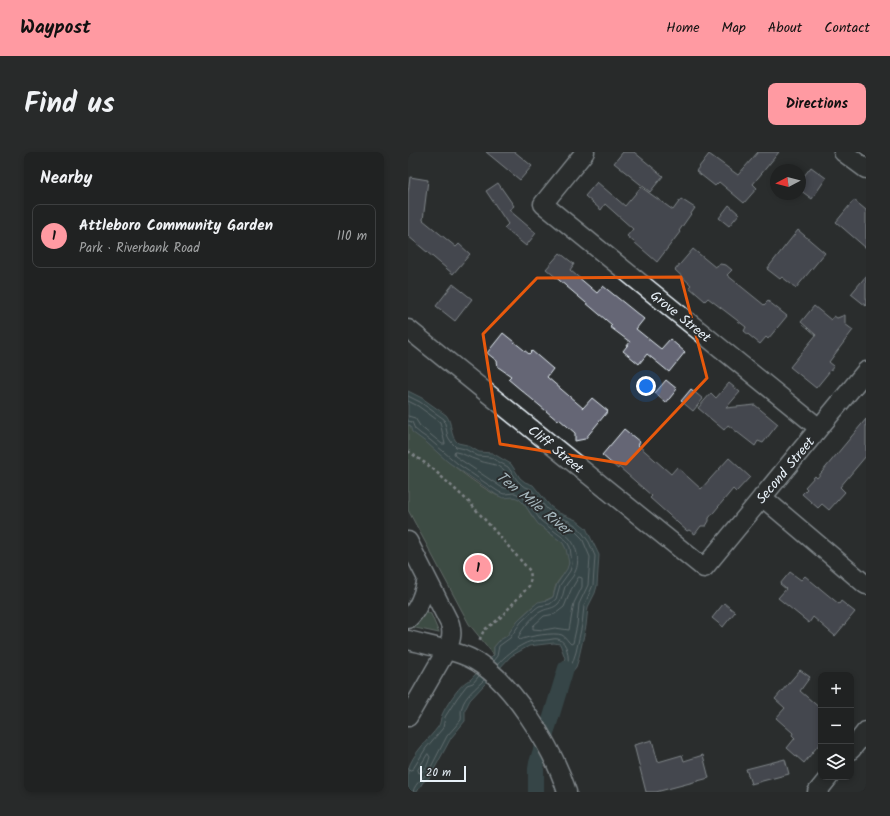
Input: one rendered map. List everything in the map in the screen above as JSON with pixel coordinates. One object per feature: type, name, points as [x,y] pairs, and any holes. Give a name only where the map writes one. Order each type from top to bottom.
[{"type":"street","name":"Grove Street","points":[[585,152],[543,204],[820,428]]},
{"type":"street","points":[[843,152],[866,169]]},
{"type":"street","name":"Cliff Street","points":[[408,329],[704,568]]},
{"type":"street","name":"Second Street","points":[[704,568],[866,372]]},
{"type":"street","points":[[762,497],[866,585]]},
{"type":"street","points":[[408,541],[451,628],[451,640],[446,651],[408,717]]},
{"type":"street","points":[[408,619],[420,602],[427,579]]},
{"type":"street","points":[[408,640],[466,656],[474,660],[500,682],[521,707],[548,748],[567,792]]},
{"type":"street","points":[[854,746],[866,730]]},
{"type":"street","points":[[817,792],[827,780]]},
{"type":"path","points":[[408,451],[432,468],[470,503],[530,571],[531,578],[529,586],[499,619],[484,630],[479,641]]},
{"type":"highlighted area","points":[[681,277],[707,378],[626,464],[500,444],[483,334],[537,278]]},
{"type":"green space","points":[[408,425],[410,425],[416,434],[452,465],[478,484],[496,495],[519,499],[536,521],[563,543],[567,550],[569,565],[557,583],[553,597],[533,606],[518,620],[507,636],[500,640],[494,647],[494,655],[469,624],[408,510]]},
{"type":"green space","points":[[425,611],[431,614],[439,633],[411,627]]},
{"type":"water","name":"Ten Mile River","points":[[408,391],[422,398],[446,415],[450,422],[453,437],[458,443],[467,445],[479,452],[492,453],[511,464],[520,478],[533,485],[550,506],[559,513],[576,520],[586,528],[599,555],[597,586],[588,607],[586,626],[576,667],[559,688],[559,673],[565,658],[560,644],[554,643],[529,646],[511,656],[470,700],[465,710],[465,721],[451,738],[430,777],[423,782],[417,792],[408,792],[408,770],[410,764],[413,758],[439,726],[442,715],[450,701],[458,689],[470,680],[494,655],[494,647],[500,640],[507,636],[518,620],[538,602],[548,600],[553,597],[557,584],[567,569],[569,563],[563,543],[538,524],[519,499],[514,497],[503,498],[497,495],[448,462],[412,432],[410,425],[408,425]]},
{"type":"building","points":[[486,152],[515,152],[532,166],[520,180]]},
{"type":"building","points":[[623,152],[634,152],[663,176],[650,192],[614,163]]},
{"type":"building","points":[[758,152],[779,152],[753,184],[757,188],[744,203],[719,182],[715,186],[696,171],[709,154],[738,175]]},
{"type":"building","points":[[811,167],[826,178],[812,199],[806,194],[806,173]]},
{"type":"building","points":[[410,177],[428,180],[423,220],[456,247],[459,244],[470,254],[453,274],[408,236],[408,193]]},
{"type":"building","points":[[597,182],[625,206],[641,187],[673,210],[681,199],[695,208],[679,231],[680,232],[657,262],[627,236],[633,229],[605,204],[601,210],[585,196]]},
{"type":"building","points":[[498,183],[514,206],[509,210],[536,233],[526,246],[504,228],[508,224],[486,191]]},
{"type":"building","points":[[854,200],[866,210],[866,248],[836,222]]},
{"type":"building","points":[[729,205],[739,214],[729,226],[719,218]]},
{"type":"building","points":[[798,230],[825,253],[796,288],[782,277],[780,279],[767,269]]},
{"type":"building","points":[[693,249],[715,267],[720,264],[726,265],[732,270],[727,275],[764,305],[768,301],[787,316],[768,339],[766,337],[760,344],[744,331],[746,327],[708,298],[705,301],[689,287],[691,285],[675,270]]},
{"type":"building","points":[[560,253],[574,264],[570,270],[597,293],[603,286],[644,319],[636,329],[661,349],[670,339],[685,352],[669,372],[647,354],[639,364],[623,351],[630,342],[610,327],[612,325],[546,269]]},
{"type":"building","points":[[866,276],[866,306],[851,294]]},
{"type":"building","points":[[453,284],[472,299],[455,321],[436,306]]},
{"type":"building","points":[[814,306],[831,320],[834,316],[837,318],[845,315],[845,324],[853,330],[829,362],[834,366],[816,388],[790,367],[816,335],[801,322]]},
{"type":"building","points":[[503,333],[529,354],[532,351],[553,369],[547,377],[583,408],[592,398],[608,411],[585,439],[575,441],[575,433],[559,419],[558,421],[508,379],[511,376],[498,367],[497,361],[487,353]]},
{"type":"building","points":[[666,380],[677,389],[666,403],[655,393]]},
{"type":"building","points":[[729,383],[740,392],[726,408],[755,405],[778,424],[763,443],[758,441],[755,446],[728,425],[724,430],[698,408],[711,393],[716,398]]},
{"type":"building","points":[[691,389],[703,399],[693,411],[681,401]]},
{"type":"building","points":[[866,419],[866,456],[840,487],[845,492],[829,510],[822,504],[818,508],[802,494],[807,489],[805,487],[815,476],[817,478]]},
{"type":"building","points":[[624,429],[640,442],[638,445],[671,474],[677,467],[701,489],[729,458],[750,477],[736,492],[733,489],[709,518],[706,526],[701,526],[695,534],[689,530],[687,531],[650,498],[652,496],[619,467],[618,469],[602,455]]},
{"type":"building","points":[[790,572],[801,580],[805,576],[839,604],[841,601],[855,612],[835,636],[813,617],[809,623],[778,598],[786,589],[780,584]]},
{"type":"building","points":[[724,603],[735,612],[723,627],[712,618]]},
{"type":"building","points":[[800,670],[810,677],[800,691],[818,706],[818,746],[804,763],[787,748],[795,738],[792,735],[793,733],[776,718],[785,708],[775,699]]},
{"type":"building","points":[[652,740],[658,762],[682,755],[684,761],[703,755],[709,778],[656,792],[646,792],[634,745]]},
{"type":"building","points":[[785,759],[789,774],[751,784],[746,769]]},
{"type":"waterway","points":[[536,792],[537,763],[566,668]]},
{"type":"place","name":"Attleboro Community Garden","points":[[478,568]]}]
